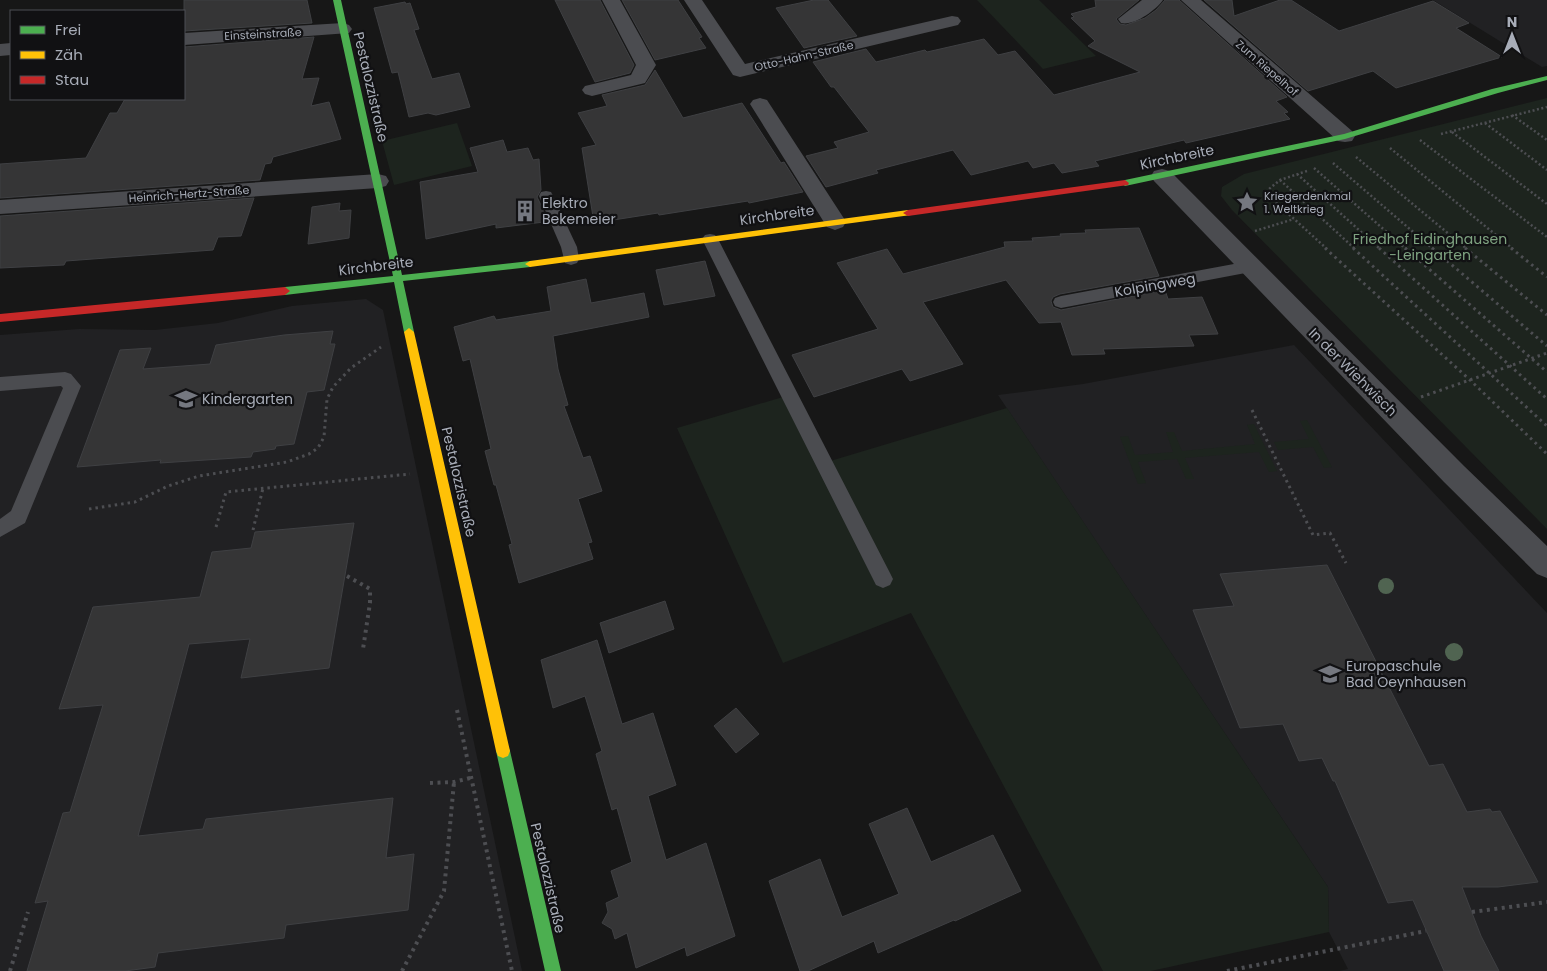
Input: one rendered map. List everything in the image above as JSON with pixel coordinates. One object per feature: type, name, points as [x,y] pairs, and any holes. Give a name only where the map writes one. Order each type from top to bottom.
[{"type":"street","name":"Pestalozzistraße","points":[[337,0],[342,30],[378,181],[398,279],[553,971]]},
{"type":"street","points":[[592,90],[638,79],[646,65],[611,0]]},
{"type":"street","name":"Otto-Hahn-Straße","points":[[693,0],[740,71],[952,21]]},
{"type":"street","points":[[1127,19],[1154,0]]},
{"type":"street","name":"Zum Riepelhof","points":[[1190,0],[1345,136]]},
{"type":"street","name":"Einsteinstraße","points":[[185,39],[342,30]]},
{"type":"street","name":"Kirchbreite","points":[[0,318],[398,279],[571,259],[1162,176],[1345,136],[1496,91],[1547,78]]},
{"type":"street","points":[[760,104],[835,222]]},
{"type":"street","name":"In der Wiehwisch","points":[[1162,176],[1454,474],[1547,565]]},
{"type":"street","name":"Heinrich-Hertz-Straße","points":[[0,207],[378,181]]},
{"type":"lane","points":[[546,196],[569,247],[571,259]]},
{"type":"lane","points":[[710,239],[883,579]]},
{"type":"lane","name":"Kolpingweg","points":[[1061,302],[1250,267]]},
{"type":"lane","points":[[0,384],[65,379],[72,386],[18,517],[0,529]]},
{"type":"path","points":[[1436,136],[1547,107]]},
{"type":"path","points":[[1508,113],[1547,140]]},
{"type":"path","points":[[1484,123],[1547,170]]},
{"type":"path","points":[[1451,132],[1547,204]]},
{"type":"path","points":[[1413,142],[1428,138]]},
{"type":"path","points":[[1420,140],[1547,238]]},
{"type":"path","points":[[1382,150],[1398,146]]},
{"type":"path","points":[[1390,148],[1547,277]]},
{"type":"path","points":[[1348,158],[1364,154]]},
{"type":"path","points":[[1356,156],[1547,315]]},
{"type":"path","points":[[1340,160],[1333,162],[1547,346]]},
{"type":"path","points":[[1323,165],[1280,180],[1269,189],[1269,194],[1547,454]]},
{"type":"path","points":[[1314,168],[1547,372]]},
{"type":"path","points":[[1297,174],[1547,399]]},
{"type":"path","points":[[1280,180],[1547,426]]},
{"type":"path","points":[[1248,234],[1295,219]]},
{"type":"path","points":[[89,509],[122,505],[142,500],[171,484],[201,475],[261,467],[304,456],[319,448],[324,436],[325,409],[328,394],[337,382],[378,347],[388,346]]},
{"type":"path","points":[[1420,397],[1547,354]]},
{"type":"path","points":[[1252,410],[1313,535],[1330,533],[1346,563]]},
{"type":"path","points":[[216,527],[226,492],[414,473]]},
{"type":"path","points":[[253,530],[263,488]]},
{"type":"path","points":[[347,576],[370,589],[370,603],[363,648]]},
{"type":"path","points":[[430,783],[454,782],[470,778]]},
{"type":"path","points":[[402,971],[444,891],[454,782]]},
{"type":"path","points":[[1472,912],[1547,902]]},
{"type":"path","points":[[10,971],[28,912]]},
{"type":"path","points":[[1227,971],[1426,932]]},
{"type":"shaded area","points":[[1433,0],[1547,0],[1547,66],[1542,67]]},
{"type":"shaded area","points":[[366,299],[383,310],[522,971],[0,971],[0,335],[79,329],[155,330],[218,323],[292,306]]},
{"type":"shaded area","points":[[1294,345],[1547,613],[1547,971],[1339,971],[1348,969],[1329,932],[1328,887],[998,395],[1083,384]]},
{"type":"green space","points":[[977,0],[1039,0],[1096,56],[1043,69]]},
{"type":"green space","name":"Friedhof Eidinghausen -Leingarten","points":[[1547,98],[1547,529],[1232,210],[1221,196],[1222,187],[1244,174]]},
{"type":"green space","points":[[457,123],[472,166],[394,185],[382,141]]},
{"type":"green space","points":[[783,397],[817,465],[1007,408],[1328,887],[1329,932],[1151,971],[1103,971],[911,613],[783,663],[677,428]]},
{"type":"green space","points":[[1307,420],[1332,467],[1324,468],[1313,447],[1278,450],[1274,442],[1309,439],[1300,421]]},
{"type":"green space","points":[[1254,424],[1277,471],[1269,472],[1259,452],[1185,458],[1194,479],[1186,479],[1177,459],[1138,462],[1146,483],[1138,484],[1120,437],[1128,436],[1135,455],[1173,452],[1166,432],[1174,432],[1182,451],[1255,444],[1247,425]]},
{"type":"building","points":[[184,0],[307,0],[312,23],[185,31]]},
{"type":"building","points":[[555,0],[600,0],[634,65],[630,73],[595,82]]},
{"type":"building","points":[[622,0],[678,0],[702,37],[699,38],[706,48],[655,60]]},
{"type":"building","points":[[814,0],[828,0],[857,36],[804,48],[776,8]]},
{"type":"building","points":[[1095,0],[1139,0],[1116,19],[1120,24],[1126,25],[1145,18],[1165,0],[1179,0],[1287,97],[1276,101],[1288,112],[1284,113],[1290,119],[1186,143],[1184,140],[1095,161],[1099,166],[1062,173],[1054,163],[1033,168],[1028,161],[971,175],[953,150],[876,170],[878,173],[826,187],[806,156],[838,148],[834,142],[869,132],[834,87],[831,87],[813,62],[866,49],[876,62],[925,50],[927,52],[984,39],[998,55],[1015,51],[1054,95],[1140,72],[1088,46],[1095,41],[1071,18],[1074,17],[1071,14],[1096,7]]},
{"type":"building","points":[[1204,0],[1232,0],[1234,16],[1280,0],[1291,0],[1339,31],[1433,1],[1469,23],[1456,28],[1502,57],[1396,88],[1373,71],[1308,91]]},
{"type":"building","points":[[405,2],[406,4],[410,3],[419,29],[414,30],[432,79],[459,73],[470,107],[436,115],[428,113],[409,117],[398,72],[392,73],[374,8]]},
{"type":"building","points":[[314,37],[302,79],[319,78],[311,106],[329,102],[341,139],[273,157],[271,163],[265,164],[260,180],[0,198],[0,164],[86,158],[110,113],[117,113],[124,100],[185,100],[185,47]]},
{"type":"building","points":[[655,70],[683,118],[742,103],[781,163],[784,162],[803,192],[749,203],[748,201],[594,223],[582,148],[596,145],[578,113],[607,106],[602,95],[645,85]]},
{"type":"building","points":[[503,140],[507,152],[528,148],[533,160],[539,159],[541,190],[537,197],[543,209],[544,222],[496,228],[496,224],[426,239],[420,182],[478,172],[470,148]]},
{"type":"building","points":[[254,198],[241,236],[218,237],[213,250],[66,261],[64,265],[0,268],[0,216]]},
{"type":"building","points":[[340,203],[339,211],[351,210],[349,238],[308,244],[312,207]]},
{"type":"building","points":[[1139,228],[1159,276],[1060,294],[1053,297],[1051,301],[1053,307],[1061,310],[1165,290],[1168,299],[1202,297],[1218,334],[1189,335],[1194,346],[1103,349],[1105,354],[1072,355],[1061,322],[1039,323],[1006,280],[923,302],[963,364],[910,381],[902,369],[814,397],[792,355],[878,329],[837,263],[887,249],[903,274],[1005,247],[1004,242],[1033,241],[1032,238],[1086,233],[1085,230]]},
{"type":"building","points":[[705,261],[715,296],[664,305],[656,270]]},
{"type":"building","points":[[586,279],[591,303],[644,293],[649,317],[553,336],[558,369],[568,405],[564,406],[583,458],[590,456],[602,491],[578,499],[592,542],[588,543],[593,559],[519,583],[509,545],[512,544],[485,451],[491,449],[470,359],[463,361],[454,327],[494,316],[496,320],[551,311],[547,287]]},
{"type":"building","name":"Kindergarten","points":[[333,331],[330,344],[335,344],[324,390],[307,392],[294,444],[253,452],[251,457],[160,463],[161,460],[77,467],[120,350],[151,348],[143,369],[210,364],[216,345],[284,335]]},
{"type":"building","points":[[354,523],[329,668],[241,678],[250,639],[189,644],[138,836],[203,829],[206,819],[393,798],[386,858],[414,854],[408,910],[286,925],[284,938],[158,953],[155,967],[125,971],[27,971],[48,901],[35,903],[63,813],[70,812],[103,705],[59,709],[93,607],[200,597],[212,552],[251,548],[255,532]]},
{"type":"building","points":[[1327,565],[1429,766],[1443,764],[1467,812],[1490,809],[1492,812],[1500,811],[1538,882],[1498,887],[1462,887],[1481,936],[1499,971],[1444,971],[1413,900],[1388,903],[1335,781],[1333,781],[1322,758],[1299,761],[1283,724],[1240,728],[1193,610],[1234,606],[1220,574]]},
{"type":"building","points":[[665,601],[674,629],[609,653],[600,623]]},
{"type":"building","points":[[597,640],[622,724],[653,713],[676,785],[648,796],[666,860],[706,843],[735,936],[687,956],[685,947],[636,968],[627,933],[615,939],[612,929],[602,923],[608,912],[606,903],[619,897],[611,871],[632,862],[617,808],[612,810],[596,754],[602,751],[585,696],[553,708],[541,660]]},
{"type":"building","points":[[736,708],[759,734],[736,753],[714,726]]},
{"type":"building","points":[[907,808],[931,862],[993,835],[1021,891],[878,953],[874,941],[808,971],[800,971],[769,881],[820,859],[842,917],[899,894],[869,824]]},
{"type":"traffic: fast","points":[[337,0],[378,181],[409,332]]},
{"type":"traffic: fast","points":[[1125,183],[1345,136],[1495,91],[1547,78]]},
{"type":"traffic: fast","points":[[285,291],[530,264]]},
{"type":"traffic: fast","points":[[503,751],[553,971]]},
{"type":"traffic: slow","points":[[530,264],[908,213]]},
{"type":"traffic: slow","points":[[409,332],[503,751]]},
{"type":"traffic: jam","points":[[908,213],[1125,183]]},
{"type":"traffic: jam","points":[[0,318],[285,291]]},
{"type":"place","name":"Kriegerdenkmal 1. Weltkrieg","points":[[1247,202]]},
{"type":"place","name":"Elektro Bekemeier","points":[[525,211]]},
{"type":"place","name":"Kindergarten","points":[[186,399]]},
{"type":"place","name":"Europaschule Bad Oeynhausen","points":[[1330,674]]}]
